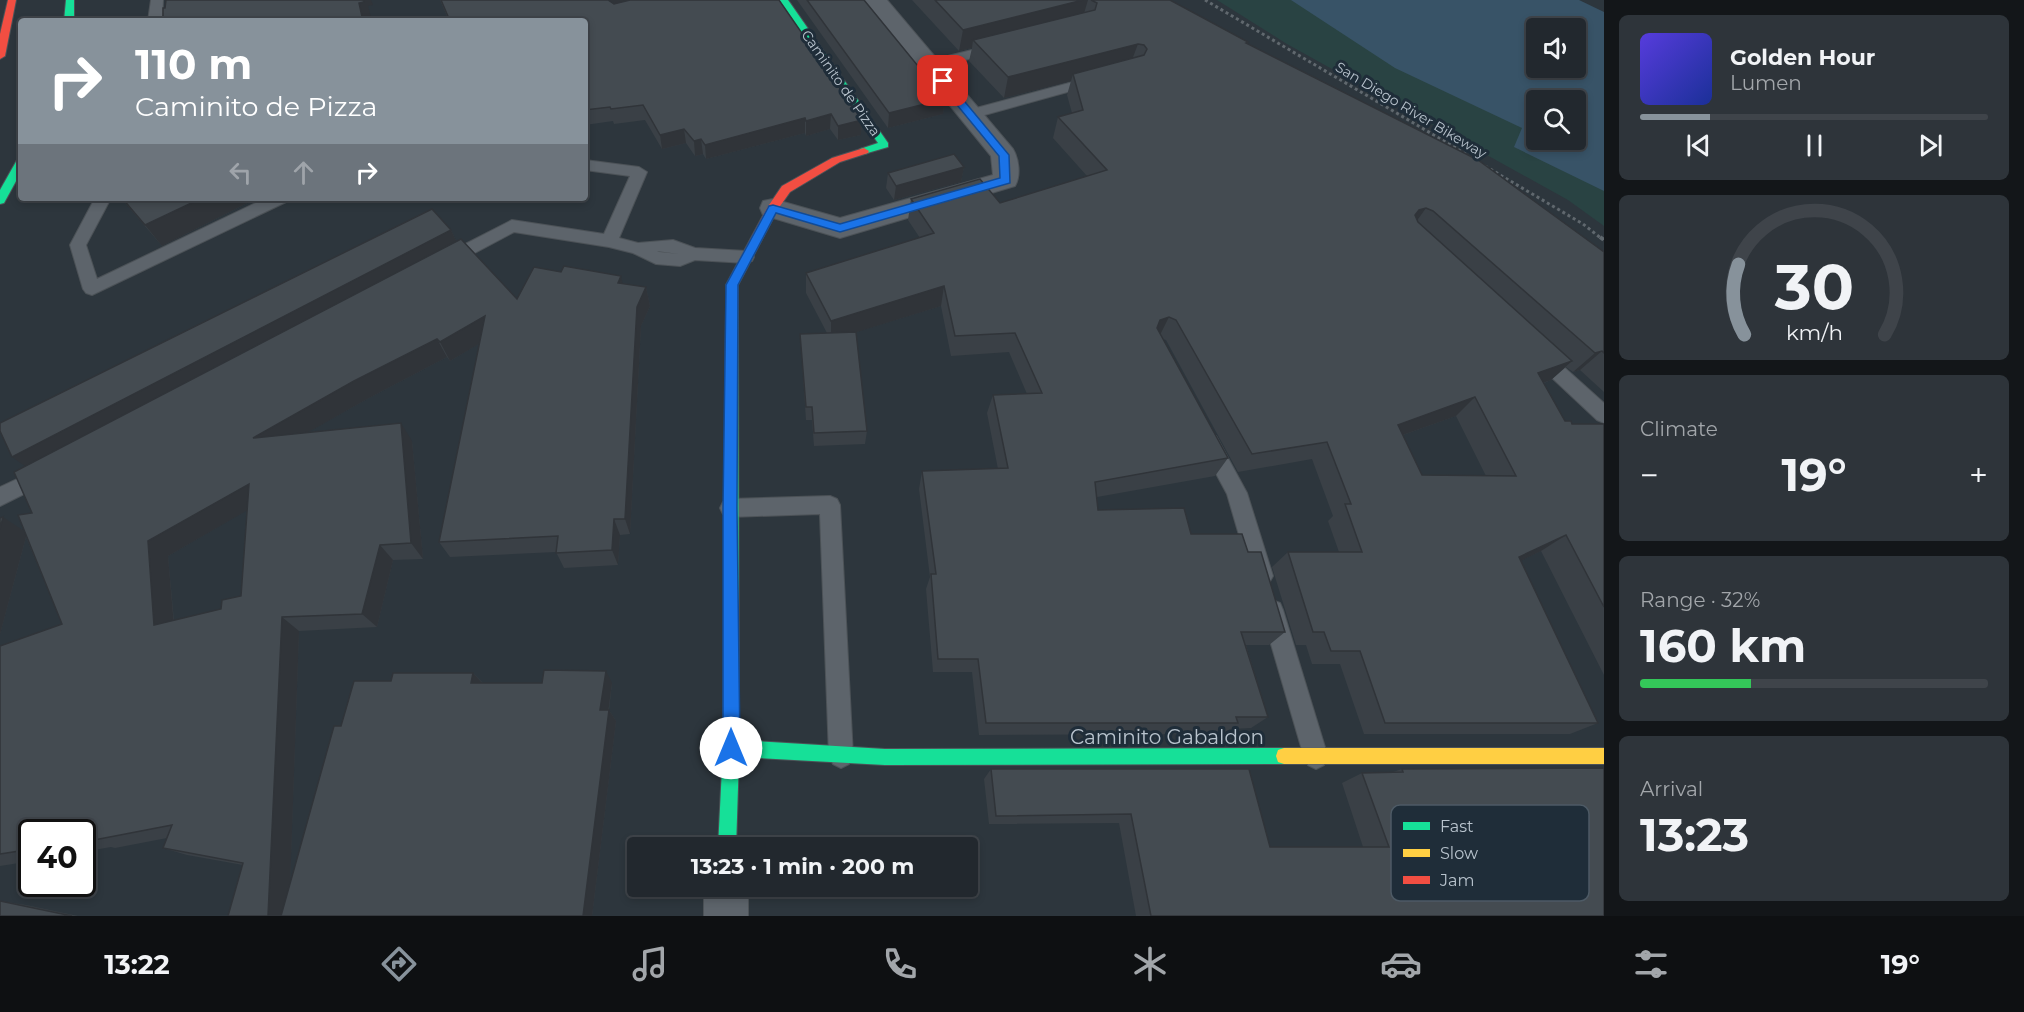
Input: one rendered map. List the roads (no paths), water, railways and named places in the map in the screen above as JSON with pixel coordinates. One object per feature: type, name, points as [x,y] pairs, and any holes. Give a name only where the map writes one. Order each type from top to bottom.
[{"type":"main road","points":[[0,56],[12,0]]},
{"type":"main road","points":[[69,18],[70,0]]},
{"type":"main road","name":"Caminito de Pizza","points":[[773,208],[786,189],[836,160],[884,145],[783,0]]},
{"type":"main road","points":[[0,200],[18,167]]},
{"type":"main road","points":[[727,837],[731,748],[732,285],[773,208]]},
{"type":"main road","name":"Caminito Gabaldon","points":[[731,748],[841,756],[1604,756]]},
{"type":"street","points":[[773,208],[840,228],[1006,180],[1004,155],[875,0]]},
{"type":"street","points":[[726,897],[726,916]]},
{"type":"lane","points":[[155,18],[157,0]]},
{"type":"lane","points":[[929,65],[1006,45]]},
{"type":"lane","points":[[970,114],[1108,77]]},
{"type":"lane","points":[[588,165],[639,172],[609,241]]},
{"type":"lane","points":[[101,201],[78,245],[92,289],[274,201]]},
{"type":"lane","points":[[428,270],[512,226],[609,241],[638,249],[656,258],[680,260],[693,254],[746,257]]},
{"type":"lane","points":[[1525,342],[1604,415]]},
{"type":"lane","points":[[1197,420],[1237,493],[1316,757]]},
{"type":"lane","points":[[0,497],[63,464]]},
{"type":"lane","points":[[730,508],[830,505],[841,756]]},
{"type":"water","points":[[1291,0],[1579,0],[1604,12],[1604,191],[1514,147],[1522,128],[1395,68]]}]
